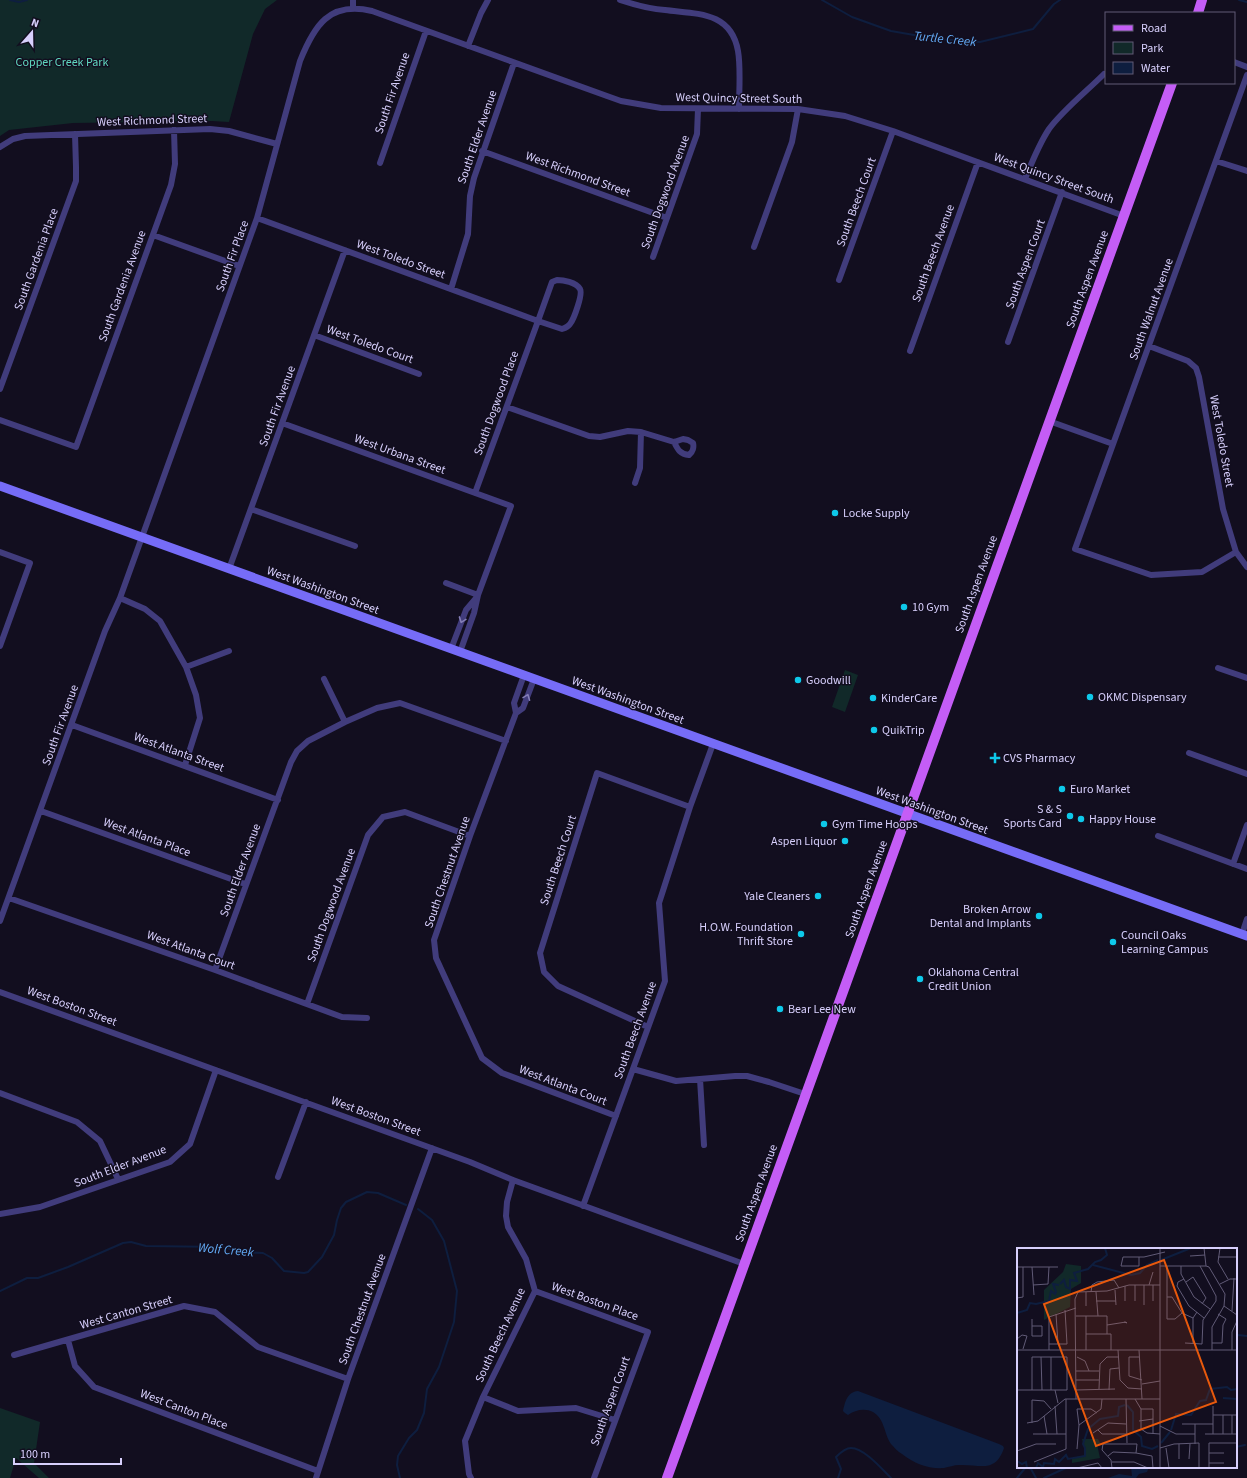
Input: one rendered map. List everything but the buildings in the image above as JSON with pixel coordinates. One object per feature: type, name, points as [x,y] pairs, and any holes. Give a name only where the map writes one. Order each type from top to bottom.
[{"type":"main road","points":[[1198,12],[1202,0]]},
{"type":"main road","name":"South Aspen Avenue","points":[[666,1478],[1172,84]]},
{"type":"main road","name":"West Washington Street","points":[[0,486],[1244,935]]},
{"type":"street","points":[[353,0],[353,8]]},
{"type":"street","points":[[468,46],[481,13],[488,0]]},
{"type":"street","points":[[620,0],[646,8],[709,16],[726,26],[733,35],[738,52],[739,109]]},
{"type":"street","name":"West Quincy Street South","points":[[353,8],[372,11],[621,101],[661,108],[798,109],[845,116],[893,131],[1124,216]]},
{"type":"street","name":"South Fir Place","points":[[142,537],[257,218],[300,61],[315,29],[327,17],[353,8]]},
{"type":"street","name":"South Fir Avenue","points":[[380,163],[426,31]]},
{"type":"street","points":[[1235,62],[1247,67]]},
{"type":"street","name":"South Elder Avenue","points":[[451,289],[470,225],[471,187],[482,151],[514,63]]},
{"type":"street","points":[[1025,179],[1037,150],[1050,128],[1104,74]]},
{"type":"street","name":"South Walnut Avenue","points":[[1236,552],[1202,572],[1151,575],[1075,549],[1247,75]]},
{"type":"street","name":"South Dogwood Avenue","points":[[653,257],[697,134],[698,109]]},
{"type":"street","points":[[754,247],[792,142],[798,109]]},
{"type":"street","name":"West Richmond Street","points":[[0,147],[13,139],[25,136],[174,130],[220,130],[278,144]]},
{"type":"street","name":"South Gardenia Avenue","points":[[0,420],[76,447],[174,173],[176,154],[174,130]]},
{"type":"street","name":"South Beech Court","points":[[839,280],[893,131]]},
{"type":"street","name":"South Gardenia Place","points":[[0,389],[74,187],[76,167],[75,134]]},
{"type":"street","name":"West Richmond Street","points":[[482,151],[667,218]]},
{"type":"street","points":[[1216,160],[1247,171]]},
{"type":"street","name":"South Beech Avenue","points":[[910,351],[978,162]]},
{"type":"street","name":"South Aspen Court","points":[[1008,342],[1062,192]]},
{"type":"street","name":"West Toledo Street","points":[[257,218],[538,321]]},
{"type":"street","points":[[153,235],[239,266]]},
{"type":"street","name":"South Fir Avenue","points":[[229,569],[345,250]]},
{"type":"street","name":"South Dogwood Place","points":[[475,493],[552,282],[564,280],[577,286],[581,290],[581,295],[571,324],[566,328],[562,329],[538,321]]},
{"type":"street","name":"West Toledo Court","points":[[314,335],[419,374]]},
{"type":"street","name":"West Toledo Street","points":[[1149,346],[1188,360],[1196,368],[1199,377],[1223,509],[1236,552],[1247,567]]},
{"type":"street","points":[[507,407],[589,436],[600,437],[628,431],[641,432],[674,442]]},
{"type":"street","points":[[1049,421],[1113,444]]},
{"type":"street","name":"West Urbana Street","points":[[282,423],[511,506],[478,596]]},
{"type":"street","points":[[635,483],[640,468],[641,432]]},
{"type":"street","points":[[251,509],[355,546]]},
{"type":"street","name":"South Fir Avenue","points":[[0,921],[105,631],[120,598],[142,537]]},
{"type":"street","points":[[0,552],[30,563],[0,646]]},
{"type":"street","points":[[446,583],[478,596]]},
{"type":"street","points":[[451,649],[466,610],[478,596]]},
{"type":"street","points":[[460,652],[474,613],[478,596]]},
{"type":"street","points":[[120,598],[145,609],[160,621],[186,667],[196,695],[200,718],[185,765]]},
{"type":"street","points":[[186,667],[229,651]]},
{"type":"street","points":[[1218,668],[1247,678]]},
{"type":"street","name":"South Chestnut Avenue","points":[[502,1073],[482,1058],[436,958],[434,940],[470,836],[516,713],[514,703],[524,675]]},
{"type":"street","name":"South Chestnut Avenue","points":[[516,713],[523,708],[534,678]]},
{"type":"street","points":[[324,679],[344,722]]},
{"type":"street","name":"South Elder Avenue","points":[[215,970],[245,884],[278,800],[291,762],[298,751],[308,741],[344,722],[378,708],[400,703],[506,741]]},
{"type":"street","name":"West Atlanta Street","points":[[72,725],[278,800]]},
{"type":"street","name":"South Beech Avenue","points":[[583,1206],[665,981],[659,903],[690,807],[713,744]]},
{"type":"street","points":[[1189,752],[1247,774]]},
{"type":"street","name":"South Beech Court","points":[[648,1027],[558,986],[544,972],[540,953],[597,773],[690,807]]},
{"type":"street","name":"West Atlanta Place","points":[[41,811],[245,884]]},
{"type":"street","name":"South Dogwood Avenue","points":[[307,1004],[368,835],[383,817],[405,812],[470,836]]},
{"type":"street","points":[[1233,864],[1247,825]]},
{"type":"street","points":[[1158,836],[1247,869]]},
{"type":"street","name":"West Atlanta Court","points":[[9,898],[215,970],[342,1017],[367,1018]]},
{"type":"street","points":[[1244,935],[1247,919]]},
{"type":"street","name":"West Boston Street","points":[[0,992],[484,1167],[513,1180],[744,1264]]},
{"type":"street","points":[[633,1069],[676,1081],[747,1076],[805,1094]]},
{"type":"street","name":"South Elder Avenue","points":[[0,1214],[40,1208],[118,1179],[170,1162],[190,1144],[216,1070]]},
{"type":"street","name":"West Atlanta Court","points":[[502,1073],[616,1116]]},
{"type":"street","points":[[700,1079],[704,1145]]},
{"type":"street","points":[[0,1093],[77,1122],[100,1141],[118,1179]]},
{"type":"street","points":[[278,1177],[306,1102]]},
{"type":"street","name":"South Chestnut Avenue","points":[[316,1478],[348,1379],[432,1148]]},
{"type":"street","name":"South Beech Avenue","points":[[471,1478],[469,1474],[465,1441],[483,1397],[535,1291],[526,1259],[508,1227],[506,1216],[507,1202],[513,1180]]},
{"type":"street","name":"West Boston Place","points":[[535,1291],[648,1332]]},
{"type":"street","name":"West Canton Street","points":[[14,1354],[68,1340],[184,1306],[215,1312],[258,1347],[348,1379]]},
{"type":"street","name":"South Aspen Court","points":[[594,1478],[648,1332]]},
{"type":"street","name":"West Canton Place","points":[[68,1340],[75,1366],[94,1387],[318,1471]]},
{"type":"street","points":[[483,1397],[518,1411],[576,1408],[615,1420]]},
{"type":"green space","name":"Copper Creek Park","points":[[0,0],[277,0],[265,9],[253,34],[229,122],[73,123],[9,130],[0,136]]},
{"type":"green space","points":[[845,670],[858,675],[845,712],[832,707]]},
{"type":"green space","points":[[0,1408],[40,1422],[34,1463],[49,1478],[39,1478],[16,1458],[10,1478],[0,1478]]},
{"type":"water","points":[[858,1391],[999,1444],[1004,1448],[1000,1456],[991,1465],[959,1465],[944,1468],[933,1468],[922,1465],[907,1458],[891,1444],[880,1419],[873,1412],[860,1410],[848,1415],[843,1411],[849,1395]]},
{"type":"water","points":[[1131,1468],[1149,1468],[1147,1472],[1139,1474],[1136,1478],[1108,1478],[1119,1474],[1132,1476]]},
{"type":"waterway","points":[[10,0],[19,2],[27,0]]},
{"type":"waterway","name":"Turtle Creek","points":[[822,0],[852,17],[891,31],[937,39],[980,42],[1033,29],[1054,4],[1060,0]]},
{"type":"waterway","name":"Turtle Creek","points":[[1239,0],[1247,2]]},
{"type":"waterway","name":"Wolf Creek","points":[[0,1291],[27,1278],[38,1278],[68,1267],[123,1243],[131,1242],[146,1246],[224,1247],[239,1252],[263,1253],[272,1258],[284,1271],[304,1273],[308,1272],[322,1257],[334,1235],[341,1208],[346,1202],[367,1192],[378,1193],[406,1205]]},
{"type":"waterway","points":[[400,1478],[397,1465],[398,1456],[409,1438],[417,1430],[424,1413],[427,1389],[439,1367],[454,1322],[457,1291],[444,1241],[432,1220],[418,1209]]},
{"type":"waterway","name":"Wolf Creek","points":[[1237,1336],[1247,1336]]},
{"type":"waterway","points":[[1237,1447],[1245,1445]]},
{"type":"waterway","name":"Wolf Creek","points":[[838,1478],[841,1469],[836,1457],[841,1452],[849,1448],[856,1449],[867,1455],[891,1478]]},
{"type":"waterway","name":"Wolf Creek","points":[[1017,1478],[1025,1468]]},
{"type":"waterway","name":"Wolf Creek","points":[[1028,1468],[1031,1469],[1036,1478]]},
{"type":"waterway","name":"Wolf Creek","points":[[1044,1478],[1066,1468]]},
{"type":"place","name":"Locke Supply","points":[[835,513]]},
{"type":"place","name":"10 Gym","points":[[904,607]]},
{"type":"place","name":"Goodwill","points":[[798,680]]},
{"type":"place","name":"OKMC Dispensary","points":[[1090,697]]},
{"type":"place","name":"KinderCare","points":[[873,698]]},
{"type":"place","name":"QuikTrip","points":[[874,730]]},
{"type":"place","name":"CVS Pharmacy","points":[[995,758]]},
{"type":"place","name":"Euro Market","points":[[1062,789]]},
{"type":"place","name":"S & S Sports Card","points":[[1070,816]]},
{"type":"place","name":"Happy House","points":[[1081,819]]},
{"type":"place","name":"Gym Time Hoops","points":[[824,824]]},
{"type":"place","name":"Aspen Liquor","points":[[845,841]]},
{"type":"place","name":"Yale Cleaners","points":[[818,896]]},
{"type":"place","name":"Broken Arrow Dental and Implants","points":[[1039,916]]},
{"type":"place","name":"H.O.W. Foundation Thrift Store","points":[[801,934]]},
{"type":"place","name":"Council Oaks Learning Campus","points":[[1113,942]]},
{"type":"place","name":"Oklahoma Central Credit Union","points":[[920,979]]},
{"type":"place","name":"Bear Lee New","points":[[780,1009]]}]
